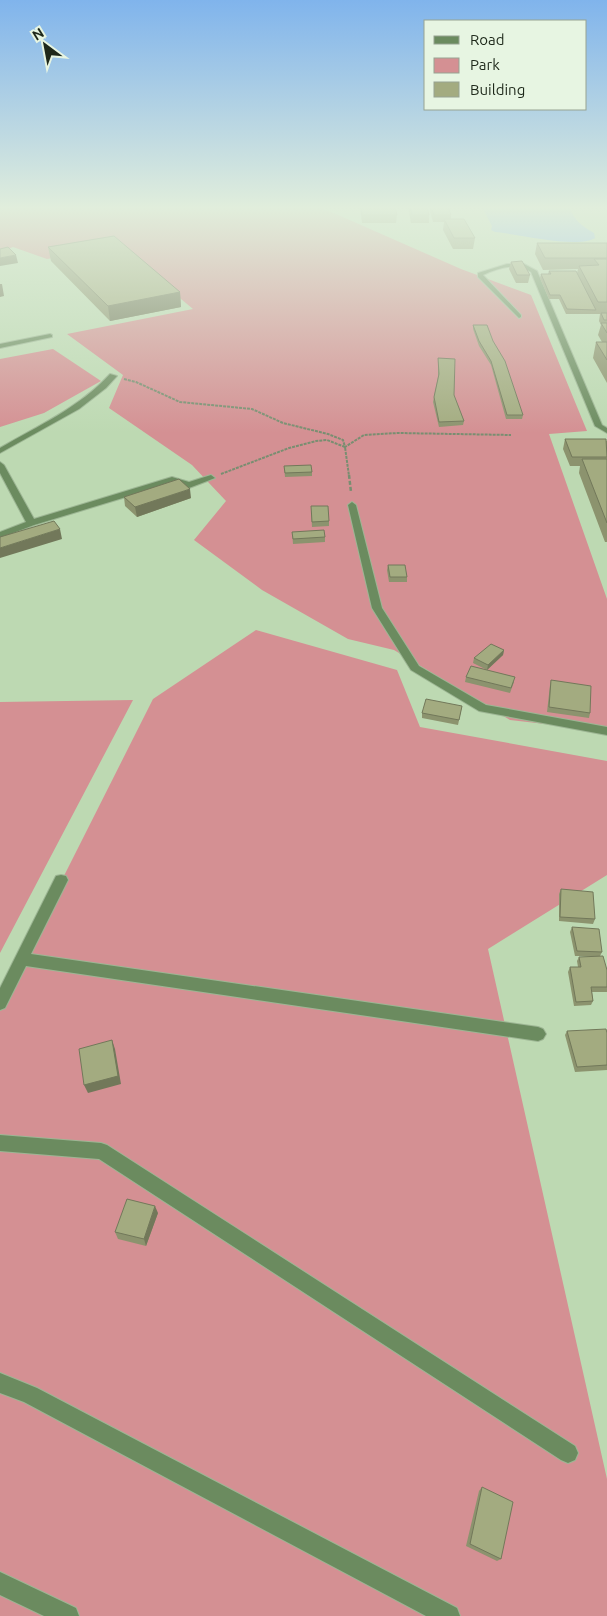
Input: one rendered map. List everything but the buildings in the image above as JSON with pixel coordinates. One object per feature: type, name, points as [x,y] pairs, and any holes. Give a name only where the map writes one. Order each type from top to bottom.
[{"type":"street","points":[[485,282],[519,316]]},
{"type":"street","points":[[539,282],[599,426],[607,431]]},
{"type":"street","points":[[0,346],[50,336]]},
{"type":"street","points":[[0,451],[89,399],[116,377]]},
{"type":"street","points":[[0,465],[31,523]]},
{"type":"street","points":[[0,535],[31,523],[172,480],[189,485],[211,478]]},
{"type":"street","points":[[352,505],[377,608],[415,668],[483,708],[607,731]]},
{"type":"street","points":[[0,1003],[60,880]]},
{"type":"street","points":[[22,959],[538,1034]]},
{"type":"street","points":[[0,1143],[101,1151],[568,1452]]},
{"type":"street","points":[[0,1383],[30,1395],[449,1616]]},
{"type":"street","points":[[0,1583],[68,1616]]},
{"type":"path","points":[[116,377],[136,382],[180,402],[252,409],[283,424],[328,434],[343,440],[352,505]]},
{"type":"path","points":[[345,447],[364,436],[398,433],[511,435]]},
{"type":"path","points":[[211,478],[311,442],[328,440],[345,447]]},
{"type":"green space","points":[[161,282],[497,282],[531,295],[587,431],[549,434],[607,599],[607,731],[510,720],[394,650],[348,639],[262,590],[194,540],[226,501],[192,465],[109,408],[123,375],[67,334],[193,309]]},
{"type":"green space","points":[[53,349],[101,381],[44,413],[0,427],[0,359]]},
{"type":"green space","points":[[256,630],[397,670],[420,727],[607,761],[607,875],[488,949],[607,1479],[607,1616],[0,1616],[0,1003],[153,699]]},
{"type":"green space","points":[[133,700],[0,953],[0,702]]}]
